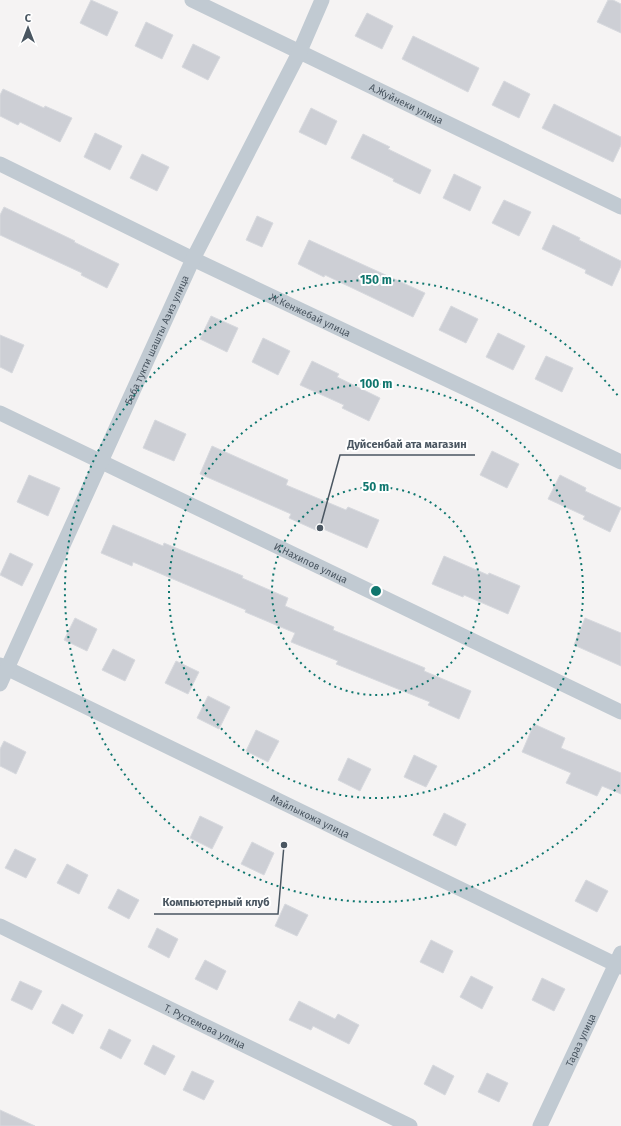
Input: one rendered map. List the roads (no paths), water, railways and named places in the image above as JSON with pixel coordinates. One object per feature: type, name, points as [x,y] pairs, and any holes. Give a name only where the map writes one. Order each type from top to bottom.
[{"type":"street","name":"А.Жуйнеки улица","points":[[192,0],[300,51],[621,208]]},
{"type":"street","name":"Баба тукти шашты Азиз улица","points":[[0,684],[4,667],[102,461],[193,259],[300,51],[322,0]]},
{"type":"street","name":"Ж.Кенжебай улица","points":[[0,164],[193,259],[621,462]]},
{"type":"street","name":"И.Нахипов улица","points":[[0,413],[621,712]]},
{"type":"street","name":"Майлыкожа улица","points":[[4,667],[619,961]]},
{"type":"street","name":"Т. Рустемова улица","points":[[0,926],[410,1126]]},
{"type":"street","name":"Тараз улица","points":[[540,1126],[619,961]]},
{"type":"place","name":"Дуйсенбай ата магазин","points":[[320,528]]},
{"type":"place","name":"Компьютерный клуб","points":[[284,845]]}]
